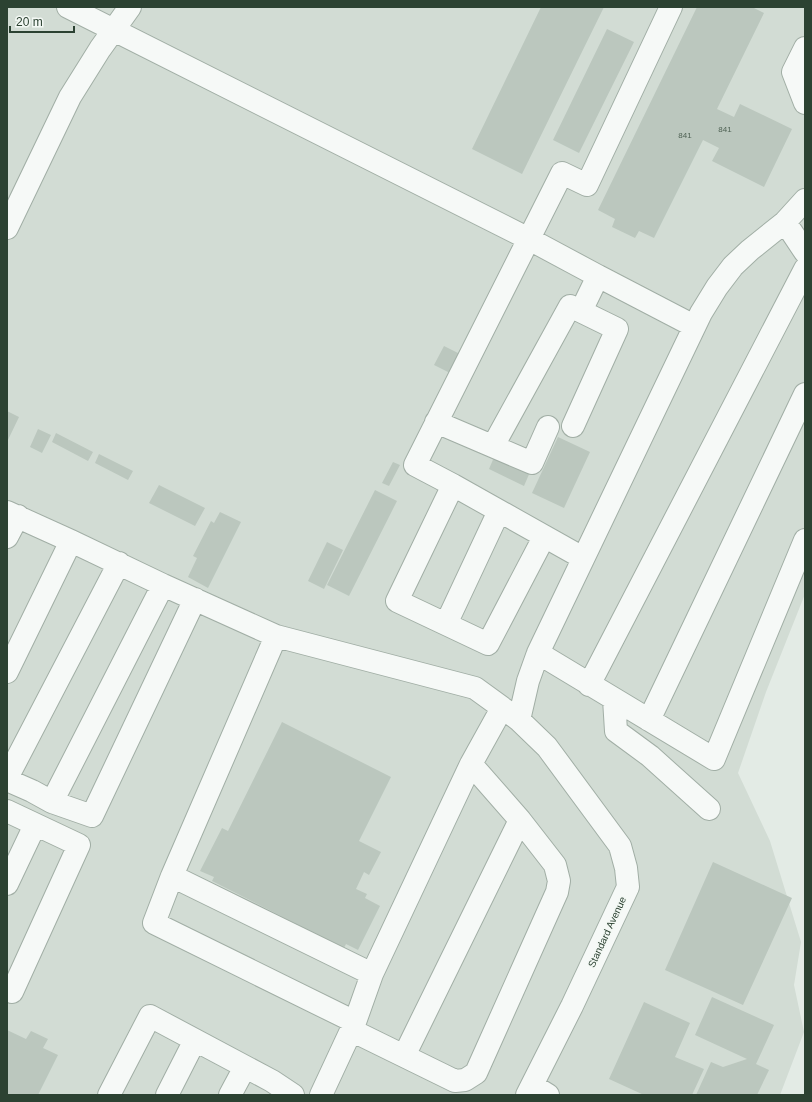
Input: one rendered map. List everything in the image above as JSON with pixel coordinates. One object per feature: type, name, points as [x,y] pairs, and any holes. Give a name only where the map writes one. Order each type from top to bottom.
[{"type":"street","points":[[68,7],[529,240],[694,326]]},
{"type":"street","points":[[7,228],[70,97],[130,7]]},
{"type":"street","points":[[583,558],[415,465],[562,173],[587,185],[671,7]]},
{"type":"street","points":[[805,48],[793,72],[805,103]]},
{"type":"street","points":[[321,1095],[353,1026],[372,974],[471,764],[511,714],[528,681],[538,653],[694,326],[717,287],[733,266],[750,250],[795,219],[805,200]]},
{"type":"street","points":[[795,219],[805,252]]},
{"type":"street","points":[[589,684],[805,269]]},
{"type":"street","points":[[581,311],[598,276]]},
{"type":"street","points":[[493,446],[570,306],[617,329],[574,426]]},
{"type":"street","points":[[649,720],[805,394]]},
{"type":"street","points":[[436,422],[532,463],[548,427]]},
{"type":"street","points":[[453,485],[397,601],[488,644],[544,537]]},
{"type":"street","points":[[446,624],[499,511]]},
{"type":"street","points":[[7,537],[12,514]]},
{"type":"street","name":"Standard Avenue","points":[[12,514],[71,540],[163,586],[276,636],[475,688],[511,714],[548,746],[620,846],[626,868],[628,886],[578,993],[536,1092]]},
{"type":"street","points":[[7,672],[71,540]]},
{"type":"street","points":[[538,653],[714,759],[805,540]]},
{"type":"street","points":[[119,563],[7,779],[32,790],[52,802],[92,816],[195,599]]},
{"type":"street","points":[[52,802],[163,586]]},
{"type":"street","points":[[276,636],[172,876],[154,923],[353,1026],[404,1056],[455,1081],[465,1080],[476,1073],[557,892],[559,881],[555,865],[520,820],[471,764]]},
{"type":"street","points":[[614,699],[616,731],[650,756],[709,809]]},
{"type":"street","points":[[7,811],[79,845],[12,992],[7,989]]},
{"type":"street","points":[[404,1056],[520,820]]},
{"type":"street","points":[[7,884],[35,825]]},
{"type":"street","points":[[172,876],[372,974]]},
{"type":"street","points":[[109,1095],[150,1016],[272,1081],[293,1095]]},
{"type":"street","points":[[167,1095],[195,1040]]},
{"type":"street","points":[[230,1095],[245,1067]]},
{"type":"shaded area","points":[[7,7],[805,7],[805,594],[766,692],[738,773],[770,841],[801,942],[794,985],[804,1032],[780,1095],[7,1095]]},
{"type":"building","points":[[541,7],[604,7],[522,174],[472,149]]},
{"type":"building","points":[[697,7],[752,7],[764,13],[717,109],[734,117],[740,104],[792,129],[764,187],[712,161],[719,148],[703,140],[654,238],[639,231],[635,238],[612,227],[615,219],[598,210]]},
{"type":"building","points":[[607,29],[634,42],[579,153],[553,140]]},
{"type":"building","points":[[444,346],[464,356],[454,375],[434,365]]},
{"type":"building","points":[[7,411],[19,417],[7,442]]},
{"type":"building","points":[[38,429],[51,435],[42,453],[30,447]]},
{"type":"building","points":[[56,433],[93,452],[88,461],[52,442]]},
{"type":"building","points":[[558,437],[590,452],[564,508],[532,493]]},
{"type":"building","points":[[99,454],[133,471],[128,480],[95,463]]},
{"type":"building","points":[[495,455],[530,472],[524,486],[489,469]]},
{"type":"building","points":[[393,462],[400,465],[389,486],[382,483]]},
{"type":"building","points":[[159,485],[205,508],[195,526],[149,503]]},
{"type":"building","points":[[375,490],[397,501],[349,596],[327,585]]},
{"type":"building","points":[[220,512],[241,522],[208,588],[188,577],[197,558],[193,556],[211,521],[214,523]]},
{"type":"building","points":[[327,542],[343,550],[324,589],[308,581]]},
{"type":"building","points":[[282,722],[391,777],[359,841],[381,852],[369,875],[364,872],[356,889],[367,894],[365,898],[380,906],[358,950],[346,944],[344,948],[212,881],[214,877],[200,871],[222,828],[228,831]]},
{"type":"building","points":[[713,862],[792,898],[743,1005],[665,970]]},
{"type":"building","points":[[712,997],[774,1025],[756,1064],[769,1070],[757,1095],[696,1095],[711,1062],[723,1067],[747,1059],[695,1035]]},
{"type":"building","points":[[644,1002],[690,1023],[675,1057],[704,1069],[692,1095],[644,1095],[609,1079]]},
{"type":"building","points":[[7,1030],[26,1039],[31,1031],[48,1039],[43,1048],[58,1055],[38,1095],[7,1095]]}]
